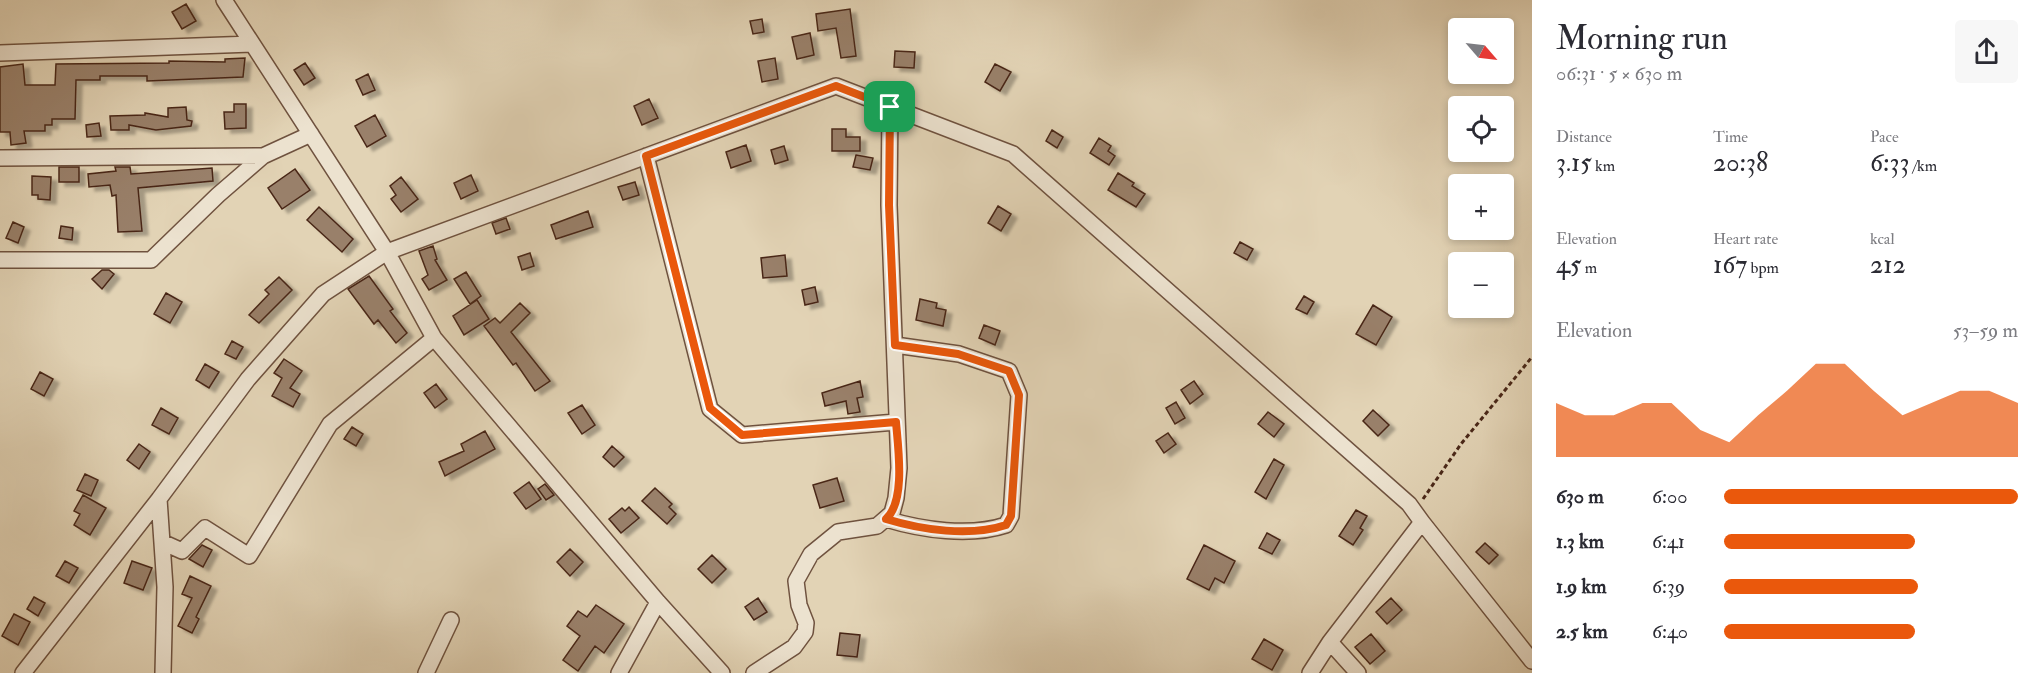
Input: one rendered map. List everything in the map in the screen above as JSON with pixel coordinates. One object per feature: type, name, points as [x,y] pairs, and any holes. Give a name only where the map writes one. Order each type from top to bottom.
[{"type":"street","points":[[224,0],[387,252],[434,338],[658,602],[722,673]]},
{"type":"street","points":[[0,53],[252,44]]},
{"type":"street","points":[[23,673],[159,499],[248,379],[323,294],[387,252],[836,86],[1013,154],[1418,517],[1532,661]]},
{"type":"street","points":[[754,673],[794,647],[801,639],[806,623],[799,605],[796,581],[811,554],[838,532],[878,526],[892,513],[896,498],[899,468],[889,205],[890,107]]},
{"type":"street","points":[[0,260],[151,260],[218,195],[263,156],[311,134]]},
{"type":"street","points":[[0,158],[263,156]]},
{"type":"street","points":[[646,156],[710,408],[742,435],[896,422]]},
{"type":"street","points":[[162,542],[182,551],[205,528],[249,556],[330,424],[434,338]]},
{"type":"street","points":[[886,519],[908,526],[985,532],[1006,525],[1011,516],[1019,395],[1009,371],[958,354],[895,345]]},
{"type":"street","points":[[159,499],[165,587],[163,673]]},
{"type":"street","points":[[1310,673],[1418,517]]},
{"type":"street","points":[[619,673],[658,602]]},
{"type":"street","points":[[426,673],[450,620]]},
{"type":"street","points":[[1330,642],[1358,673]]},
{"type":"path","points":[[1418,517],[1461,444],[1532,357]]},
{"type":"building","points":[[186,4],[196,21],[182,29],[172,12]]},
{"type":"building","points":[[850,9],[856,56],[841,58],[836,28],[818,31],[816,14]]},
{"type":"building","points":[[762,19],[764,32],[753,34],[750,21]]},
{"type":"building","points":[[810,33],[814,55],[797,59],[792,37]]},
{"type":"building","points":[[895,51],[915,52],[914,68],[894,67]]},
{"type":"building","points":[[245,58],[243,77],[147,81],[147,76],[100,76],[100,80],[76,80],[75,119],[52,119],[52,125],[45,125],[45,131],[24,131],[26,143],[11,145],[10,132],[0,132],[0,67],[23,64],[25,85],[55,85],[56,64],[225,62],[225,59]]},
{"type":"building","points":[[775,58],[778,79],[762,82],[758,61]]},
{"type":"building","points":[[305,63],[315,78],[304,85],[294,70]]},
{"type":"building","points":[[995,64],[1011,72],[1000,91],[985,82]]},
{"type":"building","points":[[368,74],[375,90],[363,95],[356,80]]},
{"type":"building","points":[[649,99],[658,118],[642,125],[634,106]]},
{"type":"building","points":[[234,104],[246,104],[246,128],[225,129],[224,112],[234,112]]},
{"type":"building","points":[[186,107],[187,120],[192,121],[191,126],[156,130],[129,125],[129,130],[111,130],[110,116],[145,115],[145,113],[168,117],[168,108]]},
{"type":"building","points":[[375,115],[386,136],[367,147],[355,126]]},
{"type":"building","points":[[99,123],[101,136],[87,137],[86,125]]},
{"type":"building","points":[[832,129],[846,129],[846,137],[860,137],[860,151],[832,151]]},
{"type":"building","points":[[1052,130],[1063,137],[1057,148],[1046,141]]},
{"type":"building","points":[[1099,138],[1111,146],[1108,151],[1115,156],[1109,165],[1090,153]]},
{"type":"building","points":[[746,145],[751,161],[731,168],[726,152]]},
{"type":"building","points":[[784,146],[788,160],[775,164],[771,150]]},
{"type":"building","points":[[856,155],[873,158],[870,170],[853,167]]},
{"type":"building","points":[[59,167],[79,167],[79,182],[59,182]]},
{"type":"building","points":[[115,167],[130,167],[131,174],[212,168],[213,181],[138,188],[142,231],[118,232],[116,195],[112,196],[110,185],[89,187],[88,174],[116,171]]},
{"type":"building","points":[[295,169],[310,190],[282,209],[268,188]]},
{"type":"building","points":[[1118,173],[1134,183],[1132,186],[1145,194],[1136,207],[1108,190]]},
{"type":"building","points":[[471,175],[478,191],[461,199],[454,183]]},
{"type":"building","points":[[32,176],[51,177],[50,200],[38,199],[38,195],[32,195]]},
{"type":"building","points":[[401,177],[418,199],[401,212],[391,199],[396,195],[390,186]]},
{"type":"building","points":[[635,182],[639,195],[623,200],[618,187]]},
{"type":"building","points":[[998,206],[1011,214],[1001,231],[988,223]]},
{"type":"building","points":[[319,207],[353,239],[342,252],[307,220]]},
{"type":"building","points":[[588,211],[593,227],[556,239],[551,225]]},
{"type":"building","points":[[506,218],[510,229],[496,234],[492,223]]},
{"type":"building","points":[[13,222],[24,227],[18,243],[6,238]]},
{"type":"building","points":[[61,226],[73,228],[72,240],[59,238]]},
{"type":"building","points":[[1240,242],[1253,249],[1247,260],[1234,253]]},
{"type":"building","points":[[433,246],[437,259],[435,260],[447,280],[429,290],[422,279],[428,275],[419,251]]},
{"type":"building","points":[[530,253],[534,266],[522,270],[518,257]]},
{"type":"building","points":[[785,255],[787,276],[763,278],[761,258]]},
{"type":"building","points":[[102,270],[109,270],[114,274],[102,289],[92,279]]},
{"type":"building","points":[[466,272],[481,296],[470,304],[454,279]]},
{"type":"building","points":[[369,276],[393,309],[390,311],[407,333],[396,343],[378,320],[374,324],[348,289]]},
{"type":"building","points":[[279,277],[292,290],[259,323],[249,315],[269,294],[265,290]]},
{"type":"building","points":[[815,287],[818,302],[805,305],[802,290]]},
{"type":"building","points":[[166,293],[182,302],[170,323],[154,314]]},
{"type":"building","points":[[1304,296],[1314,302],[1307,314],[1296,309]]},
{"type":"building","points":[[920,299],[937,303],[936,308],[946,310],[943,326],[916,320]]},
{"type":"building","points":[[477,300],[489,319],[464,335],[453,316]]},
{"type":"building","points":[[520,303],[530,313],[511,332],[550,381],[535,391],[516,363],[513,365],[484,326],[495,318],[500,323]]},
{"type":"building","points":[[1373,305],[1392,317],[1376,345],[1356,334]]},
{"type":"building","points":[[984,325],[1000,331],[995,345],[979,338]]},
{"type":"building","points":[[232,341],[243,347],[236,359],[225,354]]},
{"type":"building","points":[[284,359],[302,371],[290,388],[300,394],[293,407],[272,396],[282,378],[274,373]]},
{"type":"building","points":[[205,364],[219,372],[209,388],[196,380]]},
{"type":"building","points":[[40,372],[53,379],[44,396],[31,389]]},
{"type":"building","points":[[860,381],[863,397],[857,398],[860,412],[848,414],[846,401],[825,406],[822,393]]},
{"type":"building","points":[[1194,381],[1203,394],[1190,404],[1181,390]]},
{"type":"building","points":[[436,384],[447,399],[435,408],[424,393]]},
{"type":"building","points":[[1176,402],[1185,418],[1175,424],[1166,408]]},
{"type":"building","points":[[582,405],[595,425],[582,434],[568,413]]},
{"type":"building","points":[[161,408],[178,418],[169,434],[152,425]]},
{"type":"building","points":[[1373,410],[1389,425],[1378,436],[1363,421]]},
{"type":"building","points":[[1268,412],[1284,424],[1274,437],[1258,424]]},
{"type":"building","points":[[352,427],[363,434],[356,446],[344,439]]},
{"type":"building","points":[[485,431],[495,449],[445,476],[439,462],[464,451],[461,444]]},
{"type":"building","points":[[1168,433],[1176,444],[1164,453],[1156,441]]},
{"type":"building","points":[[139,444],[150,452],[139,469],[127,460]]},
{"type":"building","points":[[612,446],[624,457],[614,467],[603,457]]},
{"type":"building","points":[[1274,459],[1284,465],[1266,499],[1255,492]]},
{"type":"building","points":[[85,474],[98,480],[91,496],[77,490]]},
{"type":"building","points":[[837,478],[844,501],[820,508],[813,485]]},
{"type":"building","points":[[529,482],[541,499],[526,509],[514,493]]},
{"type":"building","points":[[545,484],[554,495],[546,500],[538,489]]},
{"type":"building","points":[[655,488],[672,504],[669,507],[676,514],[667,524],[642,501]]},
{"type":"building","points":[[83,495],[106,508],[90,535],[74,525],[80,514],[74,511]]},
{"type":"building","points":[[629,507],[639,518],[621,533],[609,519],[622,508],[625,511]]},
{"type":"building","points":[[1356,510],[1367,516],[1360,528],[1363,530],[1353,545],[1339,536]]},
{"type":"building","points":[[1267,533],[1280,540],[1272,554],[1259,548]]},
{"type":"building","points":[[1485,543],[1498,555],[1489,564],[1476,552]]},
{"type":"building","points":[[202,545],[212,550],[203,567],[189,559]]},
{"type":"building","points":[[1204,545],[1235,561],[1224,583],[1215,578],[1209,590],[1187,579]]},
{"type":"building","points":[[570,549],[583,562],[570,576],[557,562]]},
{"type":"building","points":[[712,555],[726,569],[712,583],[698,569]]},
{"type":"building","points":[[65,561],[78,568],[69,583],[56,576]]},
{"type":"building","points":[[132,561],[152,568],[143,590],[124,583]]},
{"type":"building","points":[[190,576],[211,586],[196,617],[199,619],[192,633],[178,626],[192,598],[182,594]]},
{"type":"building","points":[[34,597],[45,603],[38,616],[27,609]]},
{"type":"building","points":[[758,598],[767,612],[754,620],[745,607]]},
{"type":"building","points":[[1391,598],[1402,610],[1387,624],[1376,612]]},
{"type":"building","points":[[596,605],[624,624],[604,653],[595,646],[578,671],[563,660],[580,636],[567,626],[578,611],[587,617]]},
{"type":"building","points":[[14,614],[30,622],[18,645],[2,636]]},
{"type":"building","points":[[840,633],[860,635],[857,657],[837,655]]},
{"type":"building","points":[[1371,634],[1385,651],[1370,664],[1355,647]]},
{"type":"building","points":[[1264,639],[1283,650],[1272,670],[1252,659]]},
{"type":"route","points":[[836,86],[890,107],[889,205],[895,345],[958,354],[1009,371],[1019,395],[1011,516],[1006,525],[985,532],[908,526],[886,519],[892,513],[896,498],[899,468],[896,422],[742,435],[710,408],[692,329],[669,252],[646,156],[836,86]]}]
